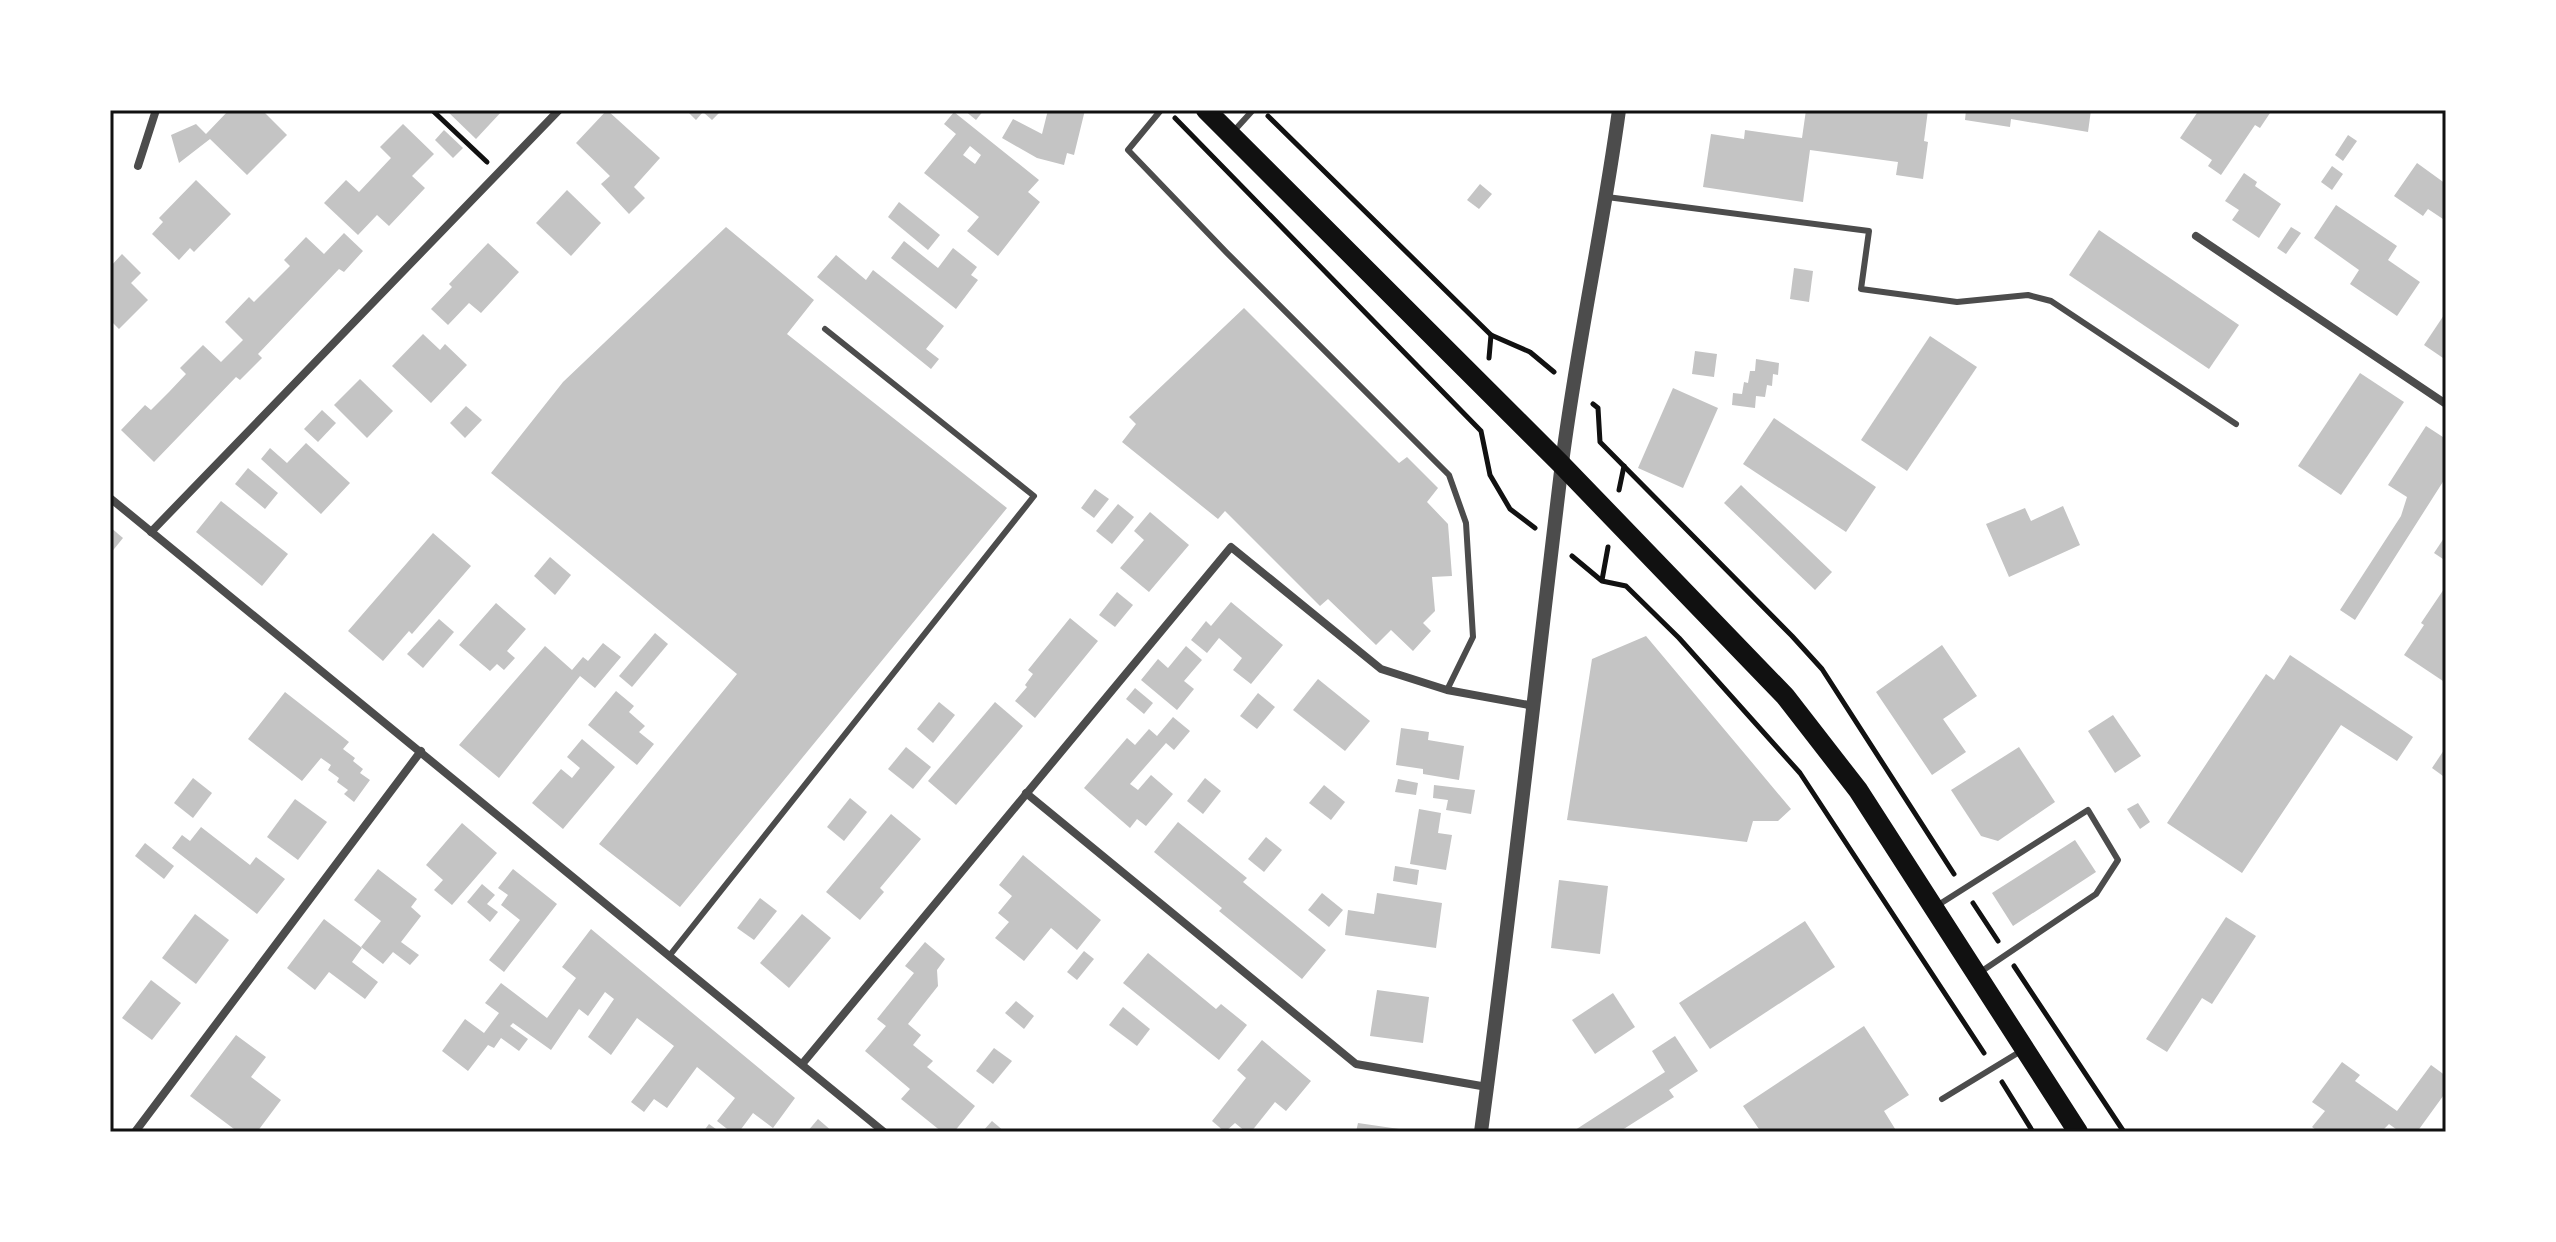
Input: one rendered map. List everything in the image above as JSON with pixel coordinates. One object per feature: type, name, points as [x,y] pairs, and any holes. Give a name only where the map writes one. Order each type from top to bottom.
[{"type":"main road","points":[[1206,110],[1562,465],[1785,696],[1858,790],[2078,1132]]},
{"type":"street","points":[[138,166],[156,110]]},
{"type":"street","points":[[151,532],[559,110]]},
{"type":"street","points":[[1481,1132],[1572,388],[1607,197],[1619,110]]},
{"type":"street","points":[[2196,236],[2446,404]]},
{"type":"street","points":[[110,498],[884,1132]]},
{"type":"street","points":[[803,1063],[1231,547],[1381,669],[1447,690],[1535,706]]},
{"type":"street","points":[[135,1132],[421,751]]},
{"type":"street","points":[[1026,793],[1356,1064],[1487,1087]]},
{"type":"lane","points":[[1164,110],[1128,150],[1449,475],[1466,523],[1473,637],[1447,690]]},
{"type":"lane","points":[[1230,134],[1253,110]]},
{"type":"lane","points":[[1607,197],[1869,231],[1861,289],[1957,302],[2028,295],[2051,301],[2236,424]]},
{"type":"lane","points":[[670,955],[1034,496],[825,329]]},
{"type":"lane","points":[[1933,908],[2088,810],[2118,860],[2096,894],[1976,975]]},
{"type":"lane","points":[[1942,1099],[2024,1049]]},
{"type":"path","points":[[432,110],[498,173]]},
{"type":"path","points":[[1164,110],[1481,431],[1490,475],[1510,509],[1602,581],[1626,586],[1679,638],[1800,773],[2033,1132]]},
{"type":"path","points":[[1262,110],[1491,335],[1530,352],[1572,388]]},
{"type":"building","points":[[229,110],[262,110],[287,135],[247,175],[210,139],[179,163],[171,135],[196,124],[206,134]]},
{"type":"building","points":[[446,110],[503,110],[476,139]]},
{"type":"building","points":[[607,110],[660,158],[634,187],[645,198],[629,214],[601,184],[610,176],[576,143]]},
{"type":"building","points":[[686,110],[722,110],[712,120],[703,112],[696,120]]},
{"type":"building","points":[[964,110],[984,110],[976,120]]},
{"type":"building","points":[[1048,110],[1085,110],[1074,155],[1067,153],[1064,165],[1037,158],[1002,138],[1013,119],[1042,134]]},
{"type":"building","points":[[1806,110],[1928,110],[1923,179],[1896,175],[1898,162],[1810,150],[1803,202],[1703,187],[1711,134],[1744,139],[1745,130],[1802,138]]},
{"type":"building","points":[[1966,110],[2091,110],[2088,132],[2011,119],[2010,127],[1965,120]]},
{"type":"building","points":[[2199,110],[2232,110],[2235,113],[2237,110],[2272,110],[2260,128],[2255,125],[2221,175],[2208,166],[2212,160],[2180,138]]},
{"type":"building","points":[[954,112],[1039,180],[1028,192],[1040,202],[998,256],[967,231],[979,217],[924,173],[956,134],[944,124]],"holes":[[[970,146],[981,155],[975,164],[963,155]]]},
{"type":"building","points":[[403,124],[434,154],[412,176],[425,188],[389,226],[377,215],[358,235],[324,203],[346,180],[359,192],[391,158],[380,147]]},
{"type":"building","points":[[444,130],[463,148],[453,158],[435,140]]},
{"type":"building","points":[[2348,135],[2357,141],[2343,161],[2335,155]]},
{"type":"building","points":[[2417,163],[2446,184],[2446,221],[2428,209],[2423,216],[2394,196]]},
{"type":"building","points":[[2332,166],[2343,174],[2332,190],[2321,182]]},
{"type":"building","points":[[2244,173],[2257,182],[2255,186],[2281,204],[2259,238],[2232,220],[2239,210],[2225,201]]},
{"type":"building","points":[[196,180],[231,214],[194,252],[190,248],[179,260],[152,234],[163,222],[159,218]]},
{"type":"building","points":[[1480,184],[1492,194],[1479,209],[1467,200]]},
{"type":"building","points":[[567,190],[601,223],[571,256],[536,223]]},
{"type":"building","points":[[899,202],[940,235],[928,250],[888,217]]},
{"type":"building","points":[[2336,205],[2397,246],[2388,260],[2420,282],[2397,316],[2350,284],[2359,270],[2314,238]]},
{"type":"building","points":[[726,227],[814,300],[787,334],[1007,508],[680,907],[599,844],[737,674],[491,473],[563,382]]},
{"type":"building","points":[[2291,227],[2301,233],[2286,254],[2277,248]]},
{"type":"building","points":[[2099,230],[2239,325],[2209,369],[2069,275]]},
{"type":"building","points":[[344,233],[363,251],[344,272],[339,269],[258,354],[262,358],[240,380],[236,377],[154,462],[121,430],[145,405],[151,410],[169,392],[186,374],[180,368],[203,345],[221,362],[243,340],[225,322],[249,297],[254,302],[290,266],[284,260],[306,237],[324,254]]},
{"type":"building","points":[[904,241],[938,268],[953,248],[977,267],[971,275],[978,280],[956,309],[891,258]]},
{"type":"building","points":[[488,243],[519,272],[481,313],[469,303],[448,325],[431,309],[452,287],[449,284]]},
{"type":"building","points":[[122,254],[141,273],[131,283],[148,300],[119,329],[110,320],[110,267]]},
{"type":"building","points":[[836,255],[866,280],[873,270],[944,326],[926,349],[939,359],[931,369],[817,277]]},
{"type":"building","points":[[1794,268],[1813,271],[1809,302],[1790,299]]},
{"type":"building","points":[[1244,308],[1399,463],[1407,457],[1438,488],[1427,502],[1448,524],[1452,576],[1432,577],[1435,611],[1423,623],[1431,631],[1413,651],[1391,630],[1376,645],[1328,599],[1320,606],[1225,511],[1218,519],[1122,442],[1136,424],[1129,417]]},
{"type":"building","points":[[2446,312],[2446,360],[2424,345]]},
{"type":"building","points":[[423,334],[440,350],[445,344],[467,365],[431,403],[392,366]]},
{"type":"building","points":[[1930,336],[1977,367],[1907,471],[1861,440]]},
{"type":"building","points":[[1695,351],[1717,354],[1714,377],[1692,374]]},
{"type":"building","points":[[1756,359],[1779,363],[1778,375],[1773,374],[1772,386],[1767,385],[1765,397],[1756,396],[1755,408],[1732,405],[1733,393],[1742,394],[1750,371],[1755,371]]},
{"type":"building","points":[[2360,373],[2404,402],[2341,495],[2298,466]]},
{"type":"building","points":[[360,379],[393,411],[367,438],[334,405]]},
{"type":"building","points":[[1673,388],[1718,408],[1683,488],[1638,468]]},
{"type":"building","points":[[466,406],[482,420],[465,438],[450,423]]},
{"type":"building","points":[[322,410],[336,423],[318,442],[304,429]]},
{"type":"building","points":[[1774,418],[1876,487],[1846,532],[1743,464]]},
{"type":"building","points":[[2426,426],[2446,439],[2446,477],[2355,620],[2340,610],[2401,516],[2407,497],[2388,485]]},
{"type":"building","points":[[306,443],[350,483],[321,514],[261,459],[270,448],[287,463]]},
{"type":"building","points":[[248,468],[278,493],[265,509],[235,484]]},
{"type":"building","points":[[1741,485],[1832,572],[1815,590],[1724,503]]},
{"type":"building","points":[[1095,489],[1109,499],[1094,518],[1081,508]]},
{"type":"building","points":[[221,501],[288,554],[262,586],[196,532]]},
{"type":"building","points":[[1118,504],[1134,517],[1112,544],[1096,531]]},
{"type":"building","points":[[2063,506],[2080,545],[2009,577],[1986,524],[2025,508],[2031,521]]},
{"type":"building","points":[[1150,512],[1189,545],[1149,592],[1120,568],[1144,540],[1134,531]]},
{"type":"building","points":[[110,527],[123,538],[110,554]]},
{"type":"building","points":[[433,533],[471,566],[412,634],[409,631],[383,661],[348,631]]},
{"type":"building","points":[[2446,535],[2446,561],[2434,553]]},
{"type":"building","points":[[550,557],[571,575],[555,595],[534,576]]},
{"type":"building","points":[[2446,586],[2446,683],[2404,655]]},
{"type":"building","points":[[1117,592],[1133,605],[1115,627],[1099,615]]},
{"type":"building","points":[[1231,602],[1283,645],[1251,684],[1233,670],[1242,658],[1219,638],[1207,653],[1191,640],[1206,621],[1211,626]]},
{"type":"building","points":[[496,603],[526,629],[507,651],[515,658],[504,670],[497,664],[490,671],[459,645]]},
{"type":"building","points":[[1070,618],[1098,641],[1035,718],[1015,701],[1033,674],[1028,670]]},
{"type":"building","points":[[439,619],[454,632],[423,668],[407,654]]},
{"type":"building","points":[[655,633],[668,644],[632,687],[619,676]]},
{"type":"building","points":[[1646,636],[1791,809],[1778,821],[1753,821],[1747,842],[1567,820],[1592,659]]},
{"type":"building","points":[[603,643],[621,657],[595,688],[580,676],[499,778],[459,745],[545,646],[572,670],[583,657],[588,661]]},
{"type":"building","points":[[1942,645],[1977,696],[1943,719],[1966,752],[1932,775],[1876,692]]},
{"type":"building","points":[[1186,646],[1202,660],[1184,681],[1194,689],[1177,710],[1141,680],[1158,659],[1168,668]]},
{"type":"building","points":[[2290,655],[2413,737],[2397,761],[2341,725],[2242,873],[2167,823],[2266,674],[2274,680]]},
{"type":"building","points":[[1318,679],[1370,721],[1345,751],[1293,710]]},
{"type":"building","points":[[1135,688],[1153,703],[1144,714],[1126,699]]},
{"type":"building","points":[[616,691],[634,706],[629,712],[645,726],[639,732],[654,744],[637,765],[588,725]]},
{"type":"building","points":[[285,692],[349,742],[343,749],[355,758],[353,761],[363,769],[360,773],[370,780],[354,802],[344,794],[348,790],[337,782],[339,778],[328,770],[331,765],[321,758],[302,781],[248,739]]},
{"type":"building","points":[[1258,693],[1275,707],[1257,729],[1240,716]]},
{"type":"building","points":[[939,702],[955,715],[933,743],[917,729]]},
{"type":"building","points":[[995,702],[1023,726],[956,805],[928,781]]},
{"type":"building","points":[[2113,715],[2141,756],[2115,773],[2088,731]]},
{"type":"building","points":[[1173,717],[1190,731],[1174,750],[1166,743],[1130,784],[1138,790],[1151,775],[1173,794],[1146,826],[1137,819],[1130,828],[1084,788],[1127,738],[1135,745],[1149,729],[1157,736]]},
{"type":"building","points":[[1401,728],[1429,732],[1428,740],[1464,746],[1459,780],[1423,774],[1423,769],[1396,765]]},
{"type":"building","points":[[582,739],[615,767],[563,829],[532,803],[561,769],[572,778],[580,768],[567,757]]},
{"type":"building","points":[[906,747],[931,767],[913,789],[888,769]]},
{"type":"building","points":[[2019,747],[2055,802],[1998,841],[1981,836],[1951,790]]},
{"type":"building","points":[[2446,747],[2446,772],[2443,776],[2432,768]]},
{"type":"building","points":[[193,778],[212,793],[193,818],[174,803]]},
{"type":"building","points":[[1205,778],[1221,791],[1203,814],[1187,801]]},
{"type":"building","points":[[1398,779],[1418,783],[1416,795],[1395,792]]},
{"type":"building","points":[[1324,785],[1345,802],[1331,820],[1309,803]]},
{"type":"building","points":[[1434,785],[1475,790],[1471,814],[1446,810],[1448,800],[1433,798]]},
{"type":"building","points":[[850,798],[867,812],[844,841],[827,827]]},
{"type":"building","points":[[295,799],[327,822],[298,860],[267,837]]},
{"type":"building","points":[[2138,803],[2150,822],[2140,829],[2127,809]]},
{"type":"building","points":[[1419,809],[1441,813],[1438,833],[1452,835],[1446,870],[1410,864]]},
{"type":"building","points":[[891,814],[921,839],[880,888],[884,892],[860,920],[826,892]]},
{"type":"building","points":[[1178,822],[1247,878],[1243,882],[1326,950],[1302,979],[1219,911],[1222,908],[1154,852]]},
{"type":"building","points":[[462,823],[497,853],[452,905],[434,890],[443,880],[426,865]]},
{"type":"building","points":[[201,827],[250,865],[256,857],[285,879],[257,914],[172,848],[182,835],[190,841]]},
{"type":"building","points":[[1266,837],[1282,850],[1264,872],[1248,859]]},
{"type":"building","points":[[2075,840],[2096,872],[2013,926],[1992,893]]},
{"type":"building","points":[[145,843],[174,866],[164,879],[135,856]]},
{"type":"building","points":[[1023,855],[1101,920],[1077,950],[1051,928],[1024,961],[995,938],[1009,922],[998,913],[1012,896],[999,885]]},
{"type":"building","points":[[1395,866],[1419,870],[1417,885],[1393,881]]},
{"type":"building","points":[[378,869],[417,899],[411,907],[421,916],[401,942],[419,955],[410,965],[393,952],[383,964],[361,947],[381,921],[354,900]]},
{"type":"building","points":[[513,869],[557,904],[504,972],[489,960],[520,920],[501,905],[508,895],[498,888]]},
{"type":"building","points":[[1559,880],[1608,886],[1600,954],[1551,948]]},
{"type":"building","points":[[482,884],[495,895],[487,904],[498,912],[490,922],[467,902]]},
{"type":"building","points":[[1322,893],[1343,910],[1329,927],[1308,910]]},
{"type":"building","points":[[1377,893],[1442,903],[1436,948],[1345,935],[1348,910],[1374,914]]},
{"type":"building","points":[[760,898],[777,911],[754,940],[737,928]]},
{"type":"building","points":[[195,914],[229,940],[196,984],[162,958]]},
{"type":"building","points":[[802,914],[831,938],[789,988],[760,963]]},
{"type":"building","points":[[2226,917],[2256,936],[2212,1004],[2202,998],[2167,1052],[2146,1039]]},
{"type":"building","points":[[324,919],[362,948],[352,962],[378,982],[365,999],[329,972],[315,990],[287,968]]},
{"type":"building","points":[[1805,921],[1835,967],[1710,1049],[1679,1003]]},
{"type":"building","points":[[591,929],[795,1098],[773,1128],[753,1113],[739,1132],[731,1132],[717,1121],[735,1098],[697,1067],[667,1108],[654,1099],[644,1112],[631,1102],[674,1046],[637,1018],[611,1055],[588,1037],[614,999],[605,992],[588,1016],[579,1009],[551,1050],[513,1023],[510,1026],[528,1039],[519,1051],[501,1038],[494,1048],[488,1045],[468,1071],[442,1051],[465,1019],[484,1033],[499,1013],[485,1003],[501,983],[547,1018],[576,978],[562,967]]},
{"type":"building","points":[[925,942],[945,959],[937,970],[938,986],[908,1024],[921,1035],[913,1045],[933,1061],[927,1067],[975,1106],[954,1132],[942,1132],[901,1099],[910,1089],[865,1051],[886,1026],[877,1019],[914,973],[905,966]]},
{"type":"building","points":[[1084,951],[1094,959],[1077,980],[1067,972]]},
{"type":"building","points":[[1148,953],[1216,1009],[1221,1004],[1247,1025],[1219,1060],[1123,983]]},
{"type":"building","points":[[151,980],[181,1003],[152,1040],[122,1018]]},
{"type":"building","points":[[1377,990],[1429,997],[1423,1043],[1370,1036]]},
{"type":"building","points":[[1613,993],[1635,1027],[1595,1054],[1572,1020]]},
{"type":"building","points":[[1016,1001],[1034,1016],[1024,1029],[1005,1013]]},
{"type":"building","points":[[1123,1007],[1150,1029],[1137,1046],[1109,1025]]},
{"type":"building","points":[[1864,1026],[1909,1095],[1884,1111],[1897,1132],[1761,1132],[1743,1106]]},
{"type":"building","points":[[236,1035],[266,1057],[251,1077],[281,1100],[257,1132],[238,1132],[190,1096]]},
{"type":"building","points":[[1675,1036],[1698,1071],[1669,1090],[1674,1097],[1619,1132],[1572,1132],[1665,1072],[1652,1051]]},
{"type":"building","points":[[1262,1040],[1311,1081],[1286,1111],[1275,1102],[1251,1132],[1246,1132],[1235,1123],[1225,1132],[1212,1121],[1246,1078],[1237,1070]]},
{"type":"building","points":[[994,1048],[1012,1061],[993,1084],[976,1071]]},
{"type":"building","points":[[2342,1062],[2360,1075],[2355,1081],[2397,1111],[2431,1065],[2446,1076],[2446,1092],[2417,1132],[2400,1132],[2389,1124],[2384,1129],[2388,1132],[2319,1132],[2312,1127],[2325,1111],[2312,1102]]},
{"type":"building","points":[[818,1119],[833,1132],[807,1132]]},
{"type":"building","points":[[992,1121],[1005,1132],[982,1132]]},
{"type":"building","points":[[1358,1123],[1406,1130],[1406,1132],[1356,1132]]},
{"type":"building","points":[[709,1124],[720,1132],[703,1132]]}]
